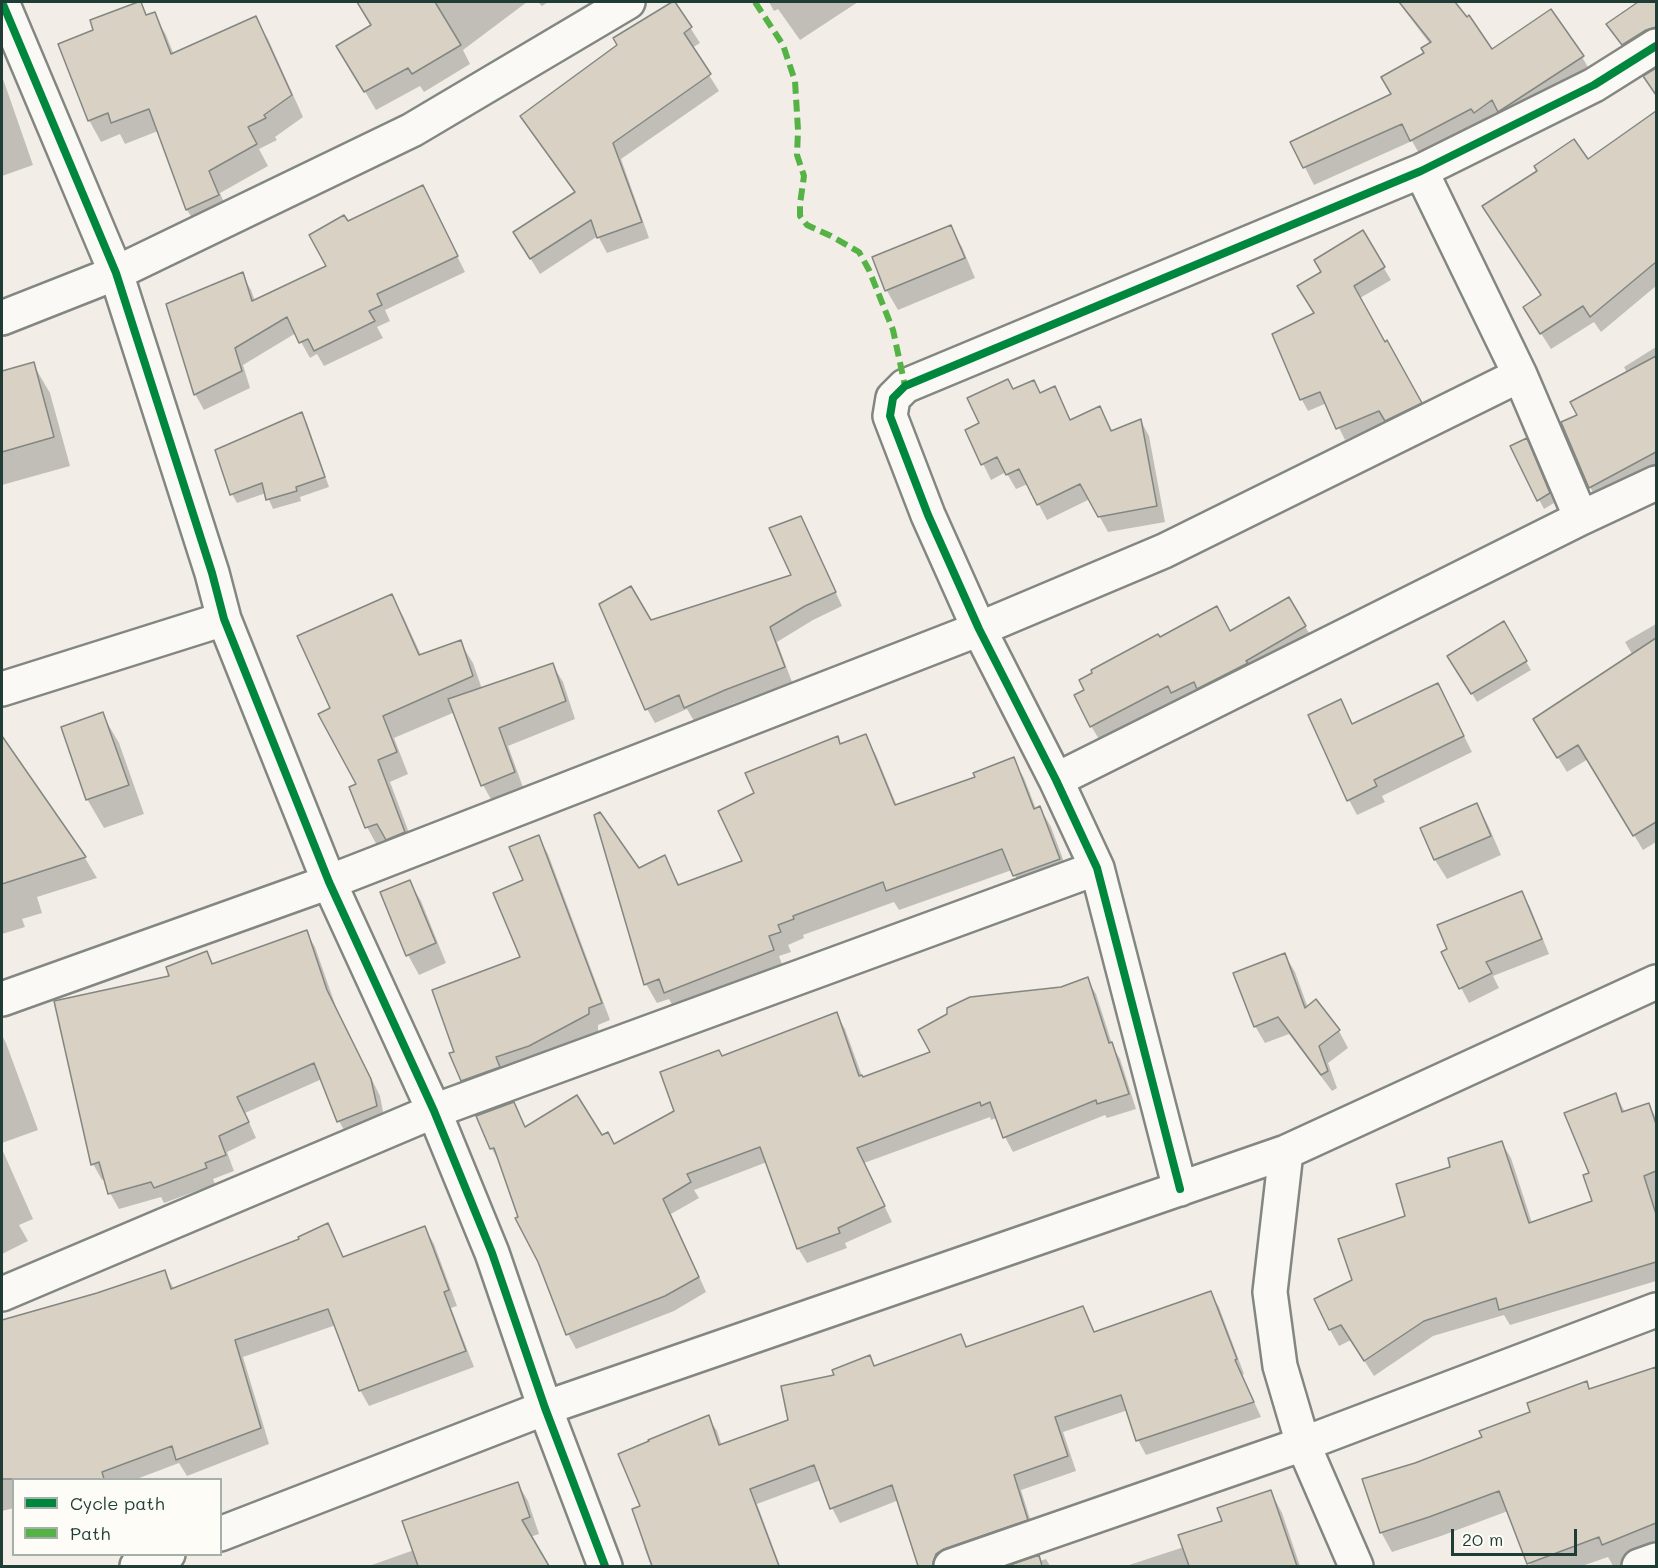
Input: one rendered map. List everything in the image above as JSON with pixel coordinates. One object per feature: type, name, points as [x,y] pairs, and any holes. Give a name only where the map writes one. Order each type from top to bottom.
[{"type":"street","points":[[2,2],[116,273],[212,573],[224,620],[329,882],[434,1111],[492,1253],[545,1407],[605,1566]]},
{"type":"street","points":[[2,318],[116,273],[412,130],[628,2]]},
{"type":"street","points":[[1180,1189],[1096,868],[1056,780],[979,628],[928,514],[890,416],[893,398],[905,386],[1421,171],[1594,84],[1656,46]]},
{"type":"street","points":[[1421,171],[1520,375],[1581,518]]},
{"type":"street","points":[[2,999],[329,882],[979,628],[1164,551],[1520,375]]},
{"type":"street","points":[[1056,780],[1581,518],[1656,483]]},
{"type":"street","points":[[2,689],[224,620]]},
{"type":"street","points":[[2,1294],[434,1111],[1096,868]]},
{"type":"street","points":[[222,1533],[545,1407],[1286,1152],[1656,982]]},
{"type":"street","points":[[1286,1152],[1270,1292],[1280,1366],[1303,1444],[1356,1566]]},
{"type":"street","points":[[951,1566],[1303,1444],[1656,1310]]},
{"type":"street","points":[[137,1566],[163,1556]]},
{"type":"street","points":[[1639,1566],[1656,1560]]},
{"type":"building","points":[[141,2],[146,15],[155,12],[171,54],[256,16],[292,95],[264,115],[266,118],[248,127],[257,144],[209,171],[219,195],[186,210],[149,109],[111,123],[108,113],[88,121],[58,44],[93,30],[90,20]]},
{"type":"building","points":[[357,2],[435,2],[461,45],[412,74],[408,68],[364,92],[336,46],[371,25]]},
{"type":"building","points":[[675,2],[692,27],[684,33],[711,74],[613,143],[642,222],[597,238],[591,220],[530,259],[513,232],[575,192],[520,116],[617,45],[613,38]]},
{"type":"building","points":[[1399,2],[1455,2],[1467,17],[1469,15],[1492,49],[1551,9],[1584,56],[1498,112],[1492,100],[1474,113],[1471,109],[1410,141],[1402,124],[1303,168],[1290,142],[1391,94],[1381,77],[1424,53],[1421,48],[1431,42]]},
{"type":"building","points":[[1638,2],[1656,2],[1656,27],[1646,30],[1622,45],[1606,24]]},
{"type":"building","points":[[1656,68],[1656,95],[1643,76]]},
{"type":"building","points":[[1656,111],[1656,262],[1590,317],[1583,306],[1540,334],[1523,307],[1541,295],[1482,206],[1537,171],[1534,166],[1574,139],[1588,159]]},
{"type":"building","points":[[423,185],[458,256],[377,294],[382,305],[369,311],[375,321],[314,351],[308,339],[299,343],[287,317],[235,348],[242,371],[194,395],[166,304],[243,272],[252,301],[326,266],[309,235],[344,215],[348,221]]},
{"type":"building","points":[[951,225],[965,258],[885,291],[872,257]]},
{"type":"building","points":[[1363,230],[1385,267],[1354,286],[1422,403],[1385,421],[1379,411],[1336,429],[1320,392],[1300,400],[1272,334],[1314,313],[1297,286],[1321,272],[1314,260]]},
{"type":"building","points":[[1656,356],[1656,452],[1589,488],[1561,422],[1577,415],[1570,402]]},
{"type":"building","points":[[34,362],[54,437],[2,452],[2,371]]},
{"type":"building","points":[[1008,379],[1013,389],[1034,380],[1040,393],[1055,386],[1070,420],[1100,406],[1111,431],[1141,419],[1157,506],[1098,517],[1080,484],[1037,505],[1019,469],[1006,475],[997,457],[981,465],[965,430],[979,423],[967,398]]},
{"type":"building","points":[[302,412],[325,477],[296,487],[297,491],[266,500],[262,483],[230,495],[215,450]]},
{"type":"building","points":[[1527,438],[1550,493],[1537,501],[1510,446]]},
{"type":"building","points":[[801,516],[836,592],[805,606],[770,627],[785,667],[684,708],[679,695],[645,710],[599,604],[631,586],[651,620],[791,575],[769,528]]},
{"type":"building","points":[[392,594],[419,655],[461,640],[473,676],[383,716],[397,752],[378,760],[405,832],[386,840],[377,824],[365,828],[349,787],[356,784],[318,714],[330,708],[297,636]]},
{"type":"building","points":[[1289,597],[1306,626],[1246,661],[1248,663],[1197,689],[1194,682],[1171,693],[1168,686],[1090,727],[1074,695],[1084,690],[1079,680],[1092,673],[1091,670],[1158,634],[1160,637],[1217,606],[1230,631]]},
{"type":"building","points":[[1504,621],[1527,661],[1471,694],[1447,656]]},
{"type":"building","points":[[1656,638],[1656,822],[1633,836],[1578,745],[1557,758],[1533,719]]},
{"type":"building","points":[[553,663],[566,701],[499,728],[515,772],[481,786],[448,699]]},
{"type":"building","points":[[1438,683],[1464,736],[1374,780],[1377,786],[1347,801],[1308,715],[1341,699],[1352,724]]},
{"type":"building","points":[[103,712],[129,785],[86,800],[61,727]]},
{"type":"building","points":[[866,734],[895,805],[975,777],[973,773],[1014,757],[1034,809],[1040,806],[1060,859],[1013,876],[1002,849],[886,891],[883,882],[793,916],[794,919],[778,925],[781,932],[769,936],[774,950],[664,993],[659,979],[644,985],[594,815],[600,812],[639,868],[665,855],[678,885],[742,861],[718,811],[754,793],[745,773],[838,736],[840,744]]},
{"type":"building","points":[[2,736],[86,857],[2,884]]},
{"type":"building","points":[[1477,803],[1491,836],[1434,860],[1420,828]]},
{"type":"building","points":[[539,835],[602,1003],[589,1008],[589,1014],[529,1046],[496,1057],[500,1067],[461,1081],[449,1053],[454,1052],[432,990],[520,957],[493,893],[523,880],[509,847]]},
{"type":"building","points":[[410,880],[436,943],[406,956],[380,892]]},
{"type":"building","points":[[1522,891],[1542,939],[1486,962],[1492,973],[1459,989],[1441,952],[1447,949],[1437,925]]},
{"type":"building","points":[[307,930],[327,990],[371,1079],[377,1106],[337,1122],[314,1063],[237,1097],[249,1122],[219,1136],[226,1155],[205,1163],[207,1168],[154,1188],[151,1182],[108,1194],[99,1162],[91,1165],[54,1001],[169,976],[166,967],[207,951],[212,964]]},
{"type":"building","points":[[1285,953],[1305,1008],[1316,999],[1340,1030],[1319,1046],[1328,1071],[1321,1075],[1278,1017],[1254,1027],[1233,973]]},
{"type":"building","points":[[1088,977],[1109,1043],[1112,1042],[1129,1094],[1097,1104],[1096,1100],[1003,1138],[990,1102],[981,1106],[980,1102],[857,1148],[885,1206],[838,1228],[840,1233],[797,1249],[760,1147],[687,1174],[691,1182],[663,1199],[699,1277],[665,1296],[566,1335],[538,1262],[515,1218],[518,1217],[494,1148],[490,1149],[476,1116],[514,1102],[525,1127],[577,1095],[602,1135],[608,1132],[614,1144],[674,1111],[660,1072],[719,1050],[722,1056],[837,1012],[859,1076],[863,1077],[930,1052],[918,1030],[947,1014],[947,1008],[970,997],[1061,987]]},
{"type":"building","points":[[1616,1093],[1622,1112],[1649,1103],[1656,1124],[1656,1171],[1644,1176],[1656,1214],[1656,1262],[1499,1310],[1496,1298],[1424,1321],[1364,1361],[1341,1325],[1329,1330],[1314,1299],[1352,1280],[1338,1239],[1405,1216],[1396,1184],[1450,1167],[1448,1158],[1502,1141],[1529,1223],[1592,1201],[1583,1175],[1589,1173],[1564,1113]]},
{"type":"building","points":[[328,1223],[343,1257],[425,1226],[449,1290],[444,1292],[466,1351],[359,1391],[328,1309],[235,1340],[261,1428],[176,1460],[172,1446],[102,1472],[104,1478],[2,1479],[2,1320],[97,1293],[165,1270],[171,1289],[299,1239],[298,1237]]},
{"type":"building","points":[[1211,1291],[1237,1359],[1235,1360],[1254,1402],[1136,1441],[1121,1395],[1055,1417],[1068,1456],[1014,1475],[1028,1520],[944,1549],[936,1554],[933,1566],[918,1566],[892,1485],[830,1509],[814,1465],[750,1489],[779,1566],[652,1566],[632,1509],[640,1506],[618,1454],[709,1415],[719,1445],[788,1420],[781,1386],[834,1375],[832,1370],[870,1355],[874,1366],[961,1334],[966,1347],[1083,1306],[1094,1332]]},
{"type":"building","points":[[1656,1367],[1656,1523],[1602,1545],[1599,1537],[1527,1564],[1499,1491],[1380,1533],[1362,1479],[1415,1463],[1482,1437],[1479,1431],[1530,1412],[1527,1403],[1587,1381],[1589,1389]]},
{"type":"building","points":[[518,1482],[530,1517],[522,1520],[549,1566],[418,1566],[402,1521]]},
{"type":"building","points":[[1271,1490],[1297,1566],[1189,1566],[1178,1535],[1222,1521],[1217,1508]]},
{"type":"building","points":[[1039,1555],[1042,1566],[1007,1566]]},
{"type":"marked path","points":[[755,2],[783,45],[795,81],[797,155],[804,176],[800,216],[807,225],[859,252],[869,270],[893,330],[905,386]]},
{"type":"cycle path","points":[[2,2],[116,273],[212,573],[224,619],[329,882],[434,1111],[492,1253],[545,1408],[605,1566]]},
{"type":"cycle path","points":[[1180,1189],[1097,868],[1056,780],[979,629],[928,515],[890,416],[893,398],[905,386],[1421,171],[1594,85],[1656,46]]}]
